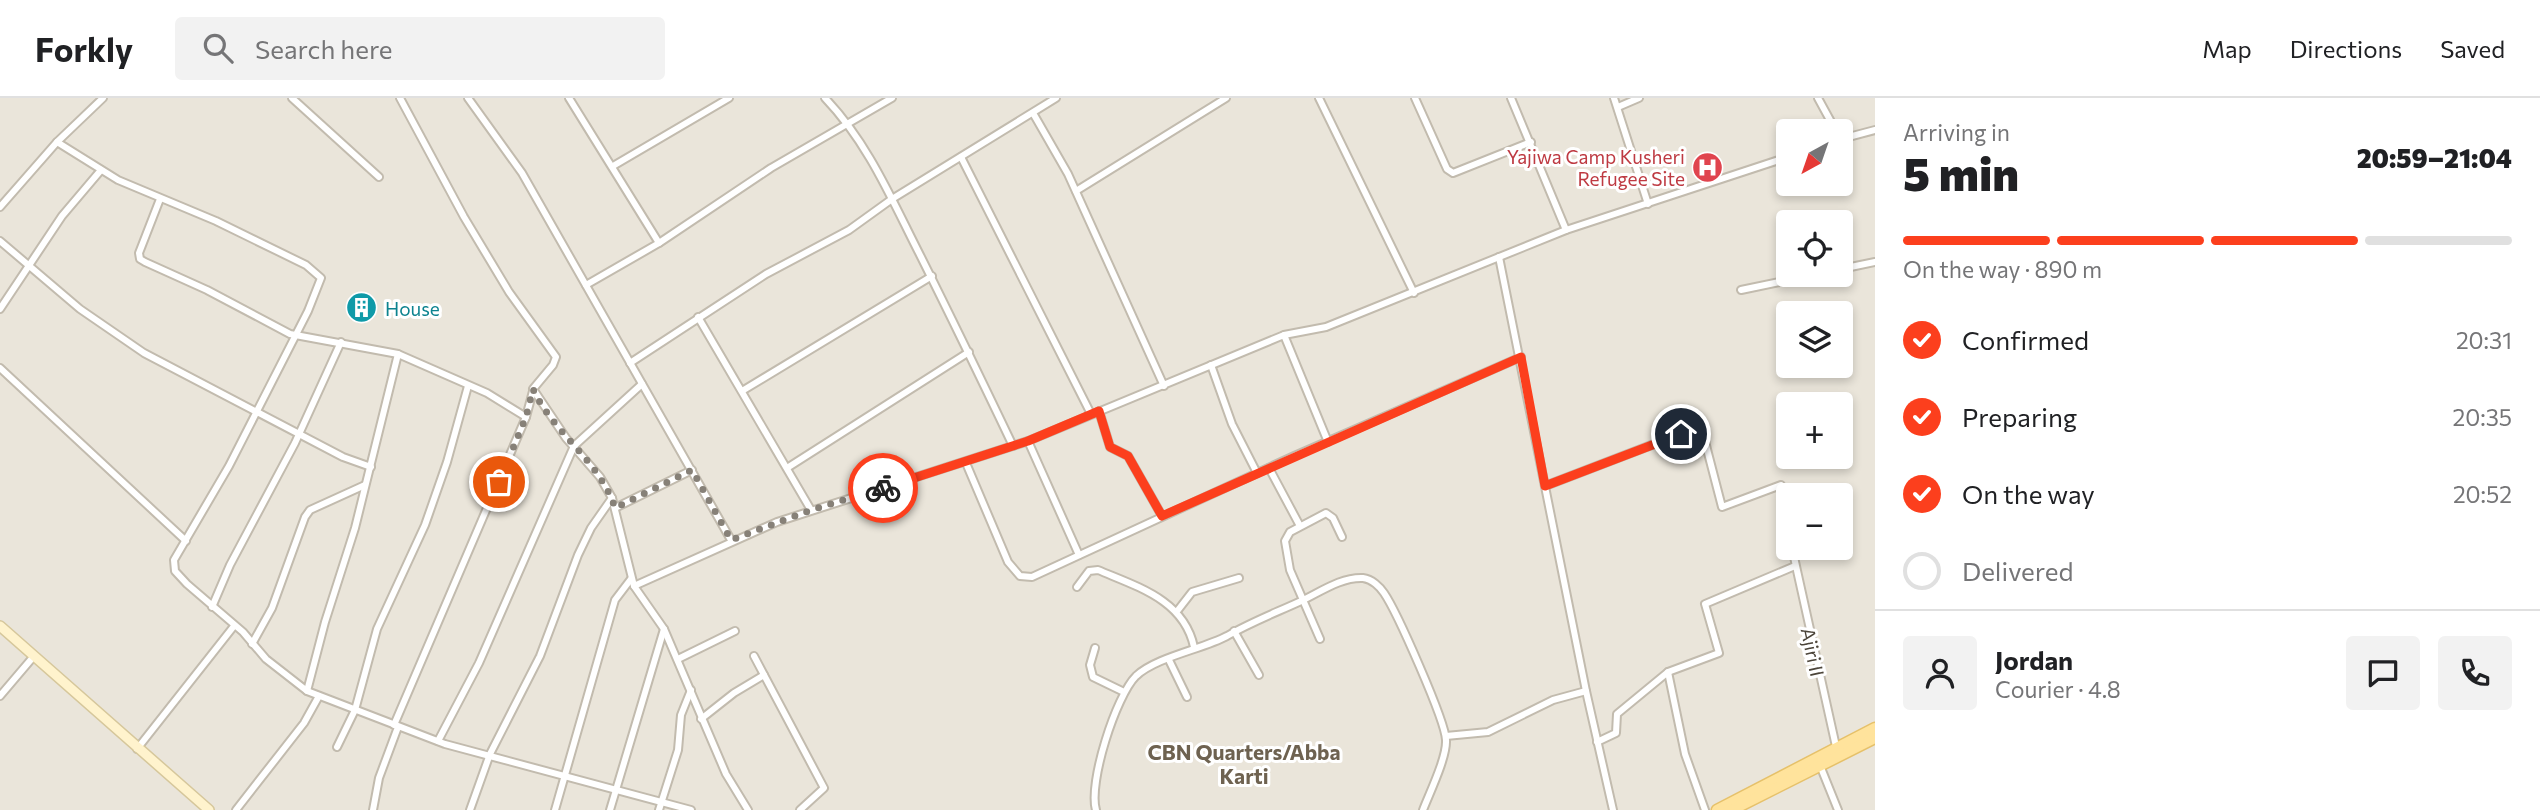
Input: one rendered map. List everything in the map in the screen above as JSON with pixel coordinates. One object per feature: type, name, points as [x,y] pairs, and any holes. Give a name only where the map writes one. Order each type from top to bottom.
[{"type":"main road","points":[[1717,810],[1837,752],[1875,728]]},
{"type":"main road","points":[[1837,752],[1875,738]]},
{"type":"main road","points":[[1732,810],[1819,761]]},
{"type":"street","points":[[0,207],[57,142],[103,98]]},
{"type":"street","points":[[292,98],[379,177]]},
{"type":"street","points":[[373,810],[379,778],[396,726],[526,417],[533,389],[553,365],[556,357],[509,292],[464,217],[400,98]]},
{"type":"street","points":[[468,98],[522,173],[731,540]]},
{"type":"street","points":[[569,98],[659,243]]},
{"type":"street","points":[[613,166],[729,98]]},
{"type":"street","points":[[825,98],[850,124],[892,199],[1013,446]]},
{"type":"street","points":[[586,285],[659,243],[771,168],[892,98]]},
{"type":"street","points":[[630,363],[766,274],[849,230],[892,199],[1056,98]]},
{"type":"street","points":[[1076,191],[1226,98]]},
{"type":"street","points":[[1319,98],[1414,293]]},
{"type":"street","points":[[1415,98],[1447,169],[1453,173],[1531,142]]},
{"type":"street","points":[[1511,98],[1566,230]]},
{"type":"street","points":[[1614,98],[1648,204]]},
{"type":"street","points":[[1618,107],[1639,98]]},
{"type":"street","points":[[1818,98],[1829,119]]},
{"type":"street","points":[[1033,113],[1076,191],[1164,386]]},
{"type":"street","points":[[1853,136],[1875,130]]},
{"type":"street","points":[[57,142],[102,170],[160,199],[216,221],[316,271],[321,278],[257,412],[174,560],[175,571],[266,659],[307,691],[438,741],[616,787],[691,810]]},
{"type":"street","points":[[961,157],[1091,414]]},
{"type":"street","points":[[555,810],[615,600],[632,582],[811,510],[966,463],[1028,441],[1284,335],[1326,327],[1566,230],[1776,161]]},
{"type":"street","points":[[0,309],[62,216],[102,170]]},
{"type":"street","points":[[160,199],[141,245],[140,259],[295,335],[398,354],[434,367],[468,386],[488,393],[526,417]]},
{"type":"street","points":[[0,241],[80,309],[144,353],[343,457],[371,467]]},
{"type":"street","points":[[1499,257],[1586,691],[1613,810]]},
{"type":"street","points":[[1853,267],[1875,262]]},
{"type":"street","points":[[742,391],[932,276]]},
{"type":"street","points":[[1741,290],[1776,283]]},
{"type":"street","points":[[698,317],[811,510]]},
{"type":"street","points":[[1284,335],[1328,442]]},
{"type":"street","points":[[212,607],[230,565],[299,433],[341,342]]},
{"type":"street","points":[[787,468],[969,352]]},
{"type":"street","points":[[307,691],[371,467],[398,354]]},
{"type":"street","points":[[966,463],[1014,572],[1032,577],[1257,473],[1521,357]]},
{"type":"street","points":[[1211,365],[1232,424],[1257,473]]},
{"type":"street","points":[[0,368],[186,541]]},
{"type":"street","points":[[438,741],[479,663],[574,446],[642,384]]},
{"type":"street","points":[[337,747],[355,710],[377,629],[425,524],[447,462],[468,386]]},
{"type":"street","points":[[533,389],[600,477],[612,498],[632,582],[663,629],[726,774],[748,810]]},
{"type":"street","points":[[1099,411],[1110,447],[1128,456],[1162,516]]},
{"type":"street","points":[[1545,486],[1701,426],[1722,507],[1776,487]]},
{"type":"street","points":[[1028,441],[1079,555]]},
{"type":"street","points":[[1269,468],[1300,526]]},
{"type":"street","points":[[615,508],[692,470]]},
{"type":"street","points":[[252,644],[272,608],[305,517],[310,510],[365,485]]},
{"type":"street","points":[[470,810],[490,754],[541,656],[591,528],[612,498]]},
{"type":"street","points":[[1320,639],[1285,553],[1285,541],[1300,526],[1326,513],[1333,518],[1342,537]]},
{"type":"street","name":"Ajiri II","points":[[1794,560],[1837,752]]},
{"type":"street","points":[[1597,742],[1616,733],[1617,714],[1668,672],[1719,653],[1705,604],[1795,566]]},
{"type":"street","points":[[1077,587],[1088,572],[1098,570],[1178,610],[1191,631],[1194,647]]},
{"type":"street","points":[[1178,610],[1192,592],[1239,578]]},
{"type":"street","points":[[1096,810],[1093,792],[1095,779],[1124,692],[1139,673],[1338,583],[1363,578],[1371,580],[1383,592],[1400,622],[1446,736],[1423,810]]},
{"type":"street","points":[[0,626],[209,810]]},
{"type":"street","points":[[137,749],[234,626]]},
{"type":"street","points":[[610,810],[663,629]]},
{"type":"street","points":[[678,659],[735,631]]},
{"type":"street","points":[[1234,631],[1259,675]]},
{"type":"street","points":[[1095,648],[1090,665],[1093,677],[1124,692]]},
{"type":"street","points":[[0,696],[34,656]]},
{"type":"street","points":[[754,656],[824,788],[800,810]]},
{"type":"street","points":[[1169,660],[1186,696]]},
{"type":"street","points":[[1668,672],[1685,754],[1705,810]]},
{"type":"street","points":[[701,719],[734,693],[764,675]]},
{"type":"street","points":[[659,810],[678,750],[681,715],[691,690]]},
{"type":"street","points":[[1446,736],[1488,732],[1553,700],[1586,691]]},
{"type":"street","points":[[236,810],[304,723],[319,696]]},
{"type":"street","points":[[1819,761],[1838,810]]},
{"type":"shaded area","points":[[0,98],[1875,98],[1875,810],[0,810]]},
{"type":"way so far","points":[[499,482],[526,417],[533,389],[566,438],[600,477],[615,508],[692,470],[731,540],[811,510],[883,488]]},
{"type":"place","name":"Yajiwa Camp Kusheri Refugee Site","points":[[1708,167]]},
{"type":"place","name":"House","points":[[362,308]]},
{"type":"district","name":"CBN Quarters/Abba Karti","points":[[1244,763]]},
{"type":"route","points":[[883,488],[1028,441],[1099,411],[1110,447],[1128,456],[1162,516],[1521,357],[1545,486],[1681,434]]}]
